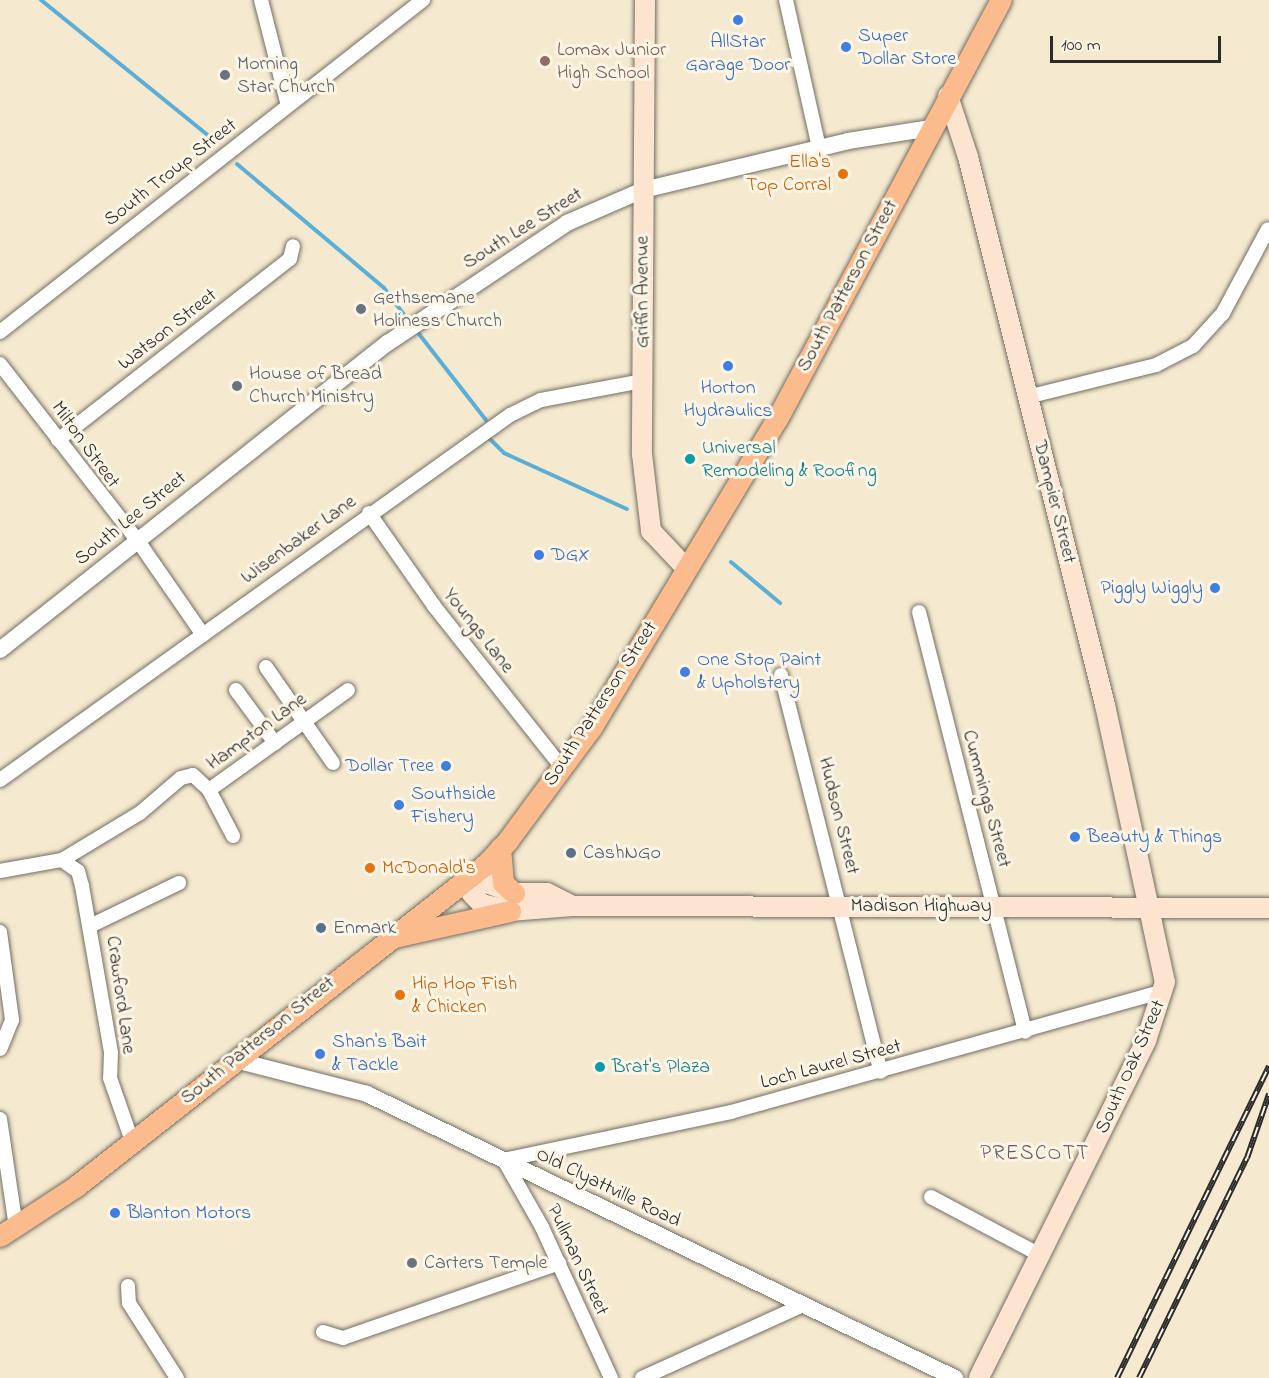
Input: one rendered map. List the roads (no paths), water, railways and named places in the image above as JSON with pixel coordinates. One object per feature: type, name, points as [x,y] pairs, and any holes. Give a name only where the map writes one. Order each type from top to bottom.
[{"type":"main road","name":"South Patterson Street","points":[[8,1232],[132,1142],[468,876],[500,848],[562,769],[777,419],[1000,0]]},
{"type":"main road","name":"Griffin Avenue","points":[[643,5],[642,381],[648,520],[666,551],[686,568]]},
{"type":"main road","name":"Dampier Street","points":[[948,96],[968,157],[1151,909]]},
{"type":"main road","points":[[387,938],[512,902],[503,883],[500,848]]},
{"type":"main road","name":"Madison Highway","points":[[468,876],[472,894],[482,904],[512,902],[572,906],[994,905],[1151,909],[1269,908]]},
{"type":"main road","name":"South Oak Street","points":[[979,1378],[1042,1256],[1164,991],[1151,909]]},
{"type":"street","points":[[261,0],[288,106]]},
{"type":"street","name":"South Troup Street","points":[[0,332],[423,0]]},
{"type":"street","points":[[786,0],[819,148]]},
{"type":"street","name":"South Lee Street","points":[[0,650],[419,321],[567,223],[643,190],[819,148],[931,128]]},
{"type":"street","points":[[1027,397],[1156,365],[1193,346],[1223,313],[1268,229]]},
{"type":"street","name":"Watson Street","points":[[58,440],[290,260],[293,246]]},
{"type":"street","name":"Milton Street","points":[[0,364],[138,541],[202,635]]},
{"type":"street","name":"Wisenbaker Lane","points":[[0,780],[369,513],[533,403],[642,381]]},
{"type":"street","name":"Youngs Lane","points":[[369,513],[434,606],[562,769]]},
{"type":"street","name":"Cummings Street","points":[[919,612],[1025,1032]]},
{"type":"street","points":[[266,667],[306,721],[333,763]]},
{"type":"street","name":"Hudson Street","points":[[782,675],[880,1072]]},
{"type":"street","points":[[236,690],[275,742]]},
{"type":"street","name":"Hampton Lane","points":[[0,871],[62,860],[140,813],[181,778],[193,776],[209,790],[348,690]]},
{"type":"street","points":[[209,790],[233,836]]},
{"type":"street","name":"Crawford Lane","points":[[62,860],[78,871],[90,926],[111,1053],[110,1078],[132,1142]]},
{"type":"street","points":[[90,926],[179,883]]},
{"type":"street","points":[[0,932],[12,1020],[0,1049]]},
{"type":"street","name":"Loch Laurel Street","points":[[504,1160],[672,1127],[1025,1032],[1164,991]]},
{"type":"street","name":"Old Clyattville Road","points":[[235,1060],[367,1094],[801,1306],[954,1378]]},
{"type":"street","points":[[0,1119],[8,1232]]},
{"type":"street","name":"Pullman Street","points":[[504,1160],[559,1263],[611,1378]]},
{"type":"street","points":[[931,1197],[1042,1256]]},
{"type":"street","points":[[323,1332],[344,1338],[559,1263]]},
{"type":"street","points":[[128,1286],[129,1303],[177,1378]]},
{"type":"street","points":[[642,1378],[801,1306]]},
{"type":"waterway","points":[[41,0],[215,141]]},
{"type":"waterway","points":[[237,164],[384,288],[407,318]]},
{"type":"waterway","points":[[419,334],[486,420]]},
{"type":"waterway","points":[[490,439],[504,453],[627,509]]},
{"type":"waterway","points":[[731,562],[780,603]]},
{"type":"railway","points":[[1117,1378],[1269,1066]]},
{"type":"railway","points":[[1139,1378],[1247,1158],[1269,1094]]},
{"type":"place","name":"AllStar Garage Door","points":[[738,20]]},
{"type":"place","name":"Super Dollar Store","points":[[846,47]]},
{"type":"place","name":"Lomax Junior High School","points":[[545,61]]},
{"type":"place","name":"Morning Star Church","points":[[225,75]]},
{"type":"place","name":"Ella's Top Corral","points":[[843,174]]},
{"type":"place","name":"Gethsemane Holiness Church","points":[[361,309]]},
{"type":"place","name":"Horton Hydraulics","points":[[728,366]]},
{"type":"place","name":"House of Bread Church Ministry","points":[[237,386]]},
{"type":"place","name":"Universal Remodeling & Roofing","points":[[690,459]]},
{"type":"place","name":"DGX","points":[[539,555]]},
{"type":"place","name":"Piggly Wiggly","points":[[1215,588]]},
{"type":"place","name":"One Stop Paint & Upholstery","points":[[685,672]]},
{"type":"place","name":"Dollar Tree","points":[[446,766]]},
{"type":"place","name":"Southside Fishery","points":[[399,805]]},
{"type":"place","name":"Beauty & Things","points":[[1075,837]]},
{"type":"place","name":"CashNGo","points":[[571,853]]},
{"type":"place","name":"McDonald's","points":[[370,868]]},
{"type":"place","name":"Enmark","points":[[321,928]]},
{"type":"place","name":"Hip Hop Fish & Chicken","points":[[400,995]]},
{"type":"place","name":"Shan's Bait & Tackle","points":[[320,1054]]},
{"type":"place","name":"Brat's Plaza","points":[[600,1067]]},
{"type":"place","name":"Blanton Motors","points":[[115,1213]]},
{"type":"place","name":"Carters Temple","points":[[412,1263]]},
{"type":"district","name":"PRESCOTT","points":[[1035,1154]]}]
